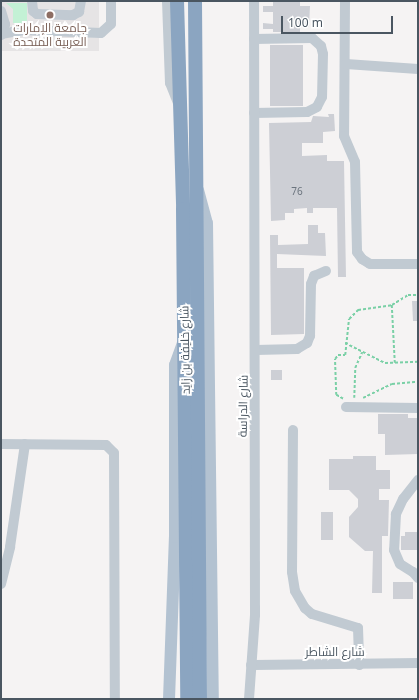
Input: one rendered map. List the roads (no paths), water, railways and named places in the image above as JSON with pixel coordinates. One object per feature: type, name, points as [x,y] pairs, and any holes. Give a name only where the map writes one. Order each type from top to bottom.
[{"type":"highway","name":"شارع خليفة بن زايد","points":[[177,1],[184,338],[187,699]]},
{"type":"highway","name":"شارع خليفة بن زايد","points":[[195,1],[198,190],[200,699]]},
{"type":"main road","points":[[198,190],[206,223],[213,699]]},
{"type":"main road","points":[[169,699],[175,537],[175,365],[184,338]]},
{"type":"street","points":[[32,1],[33,11],[37,14],[73,15],[79,12],[81,1]]},
{"type":"street","points":[[1,35],[24,30],[101,33],[111,24],[111,1]]},
{"type":"street","points":[[167,1],[170,82],[179,105]]},
{"type":"street","name":"شارع الدراسة","points":[[249,699],[251,664],[255,634],[256,350],[254,1]]},
{"type":"street","points":[[345,1],[346,64],[344,136],[355,162],[357,252],[362,259],[370,264],[418,264]]},
{"type":"street","points":[[1,11],[5,24],[1,35]]},
{"type":"street","points":[[254,39],[312,38],[319,42],[323,54],[322,97],[317,107],[307,112],[254,113]]},
{"type":"street","points":[[346,64],[418,69]]},
{"type":"street","points":[[256,350],[297,349],[307,343],[310,336],[311,284],[314,276],[326,271]]},
{"type":"street","points":[[346,407],[418,408]]},
{"type":"street","points":[[293,430],[292,572],[295,591],[305,608],[312,614],[358,628],[360,633],[359,665]]},
{"type":"street","points":[[1,444],[106,445],[114,453],[115,699]]},
{"type":"street","points":[[1,584],[10,547],[25,444]]},
{"type":"street","points":[[418,480],[402,499],[396,514],[394,550],[400,564],[414,572],[418,578]]},
{"type":"street","name":"شارع الشاطر","points":[[251,664],[359,665],[418,663]]},
{"type":"place","name":"جامعة الإمارات العربية المتحدة","points":[[50,15]]}]
